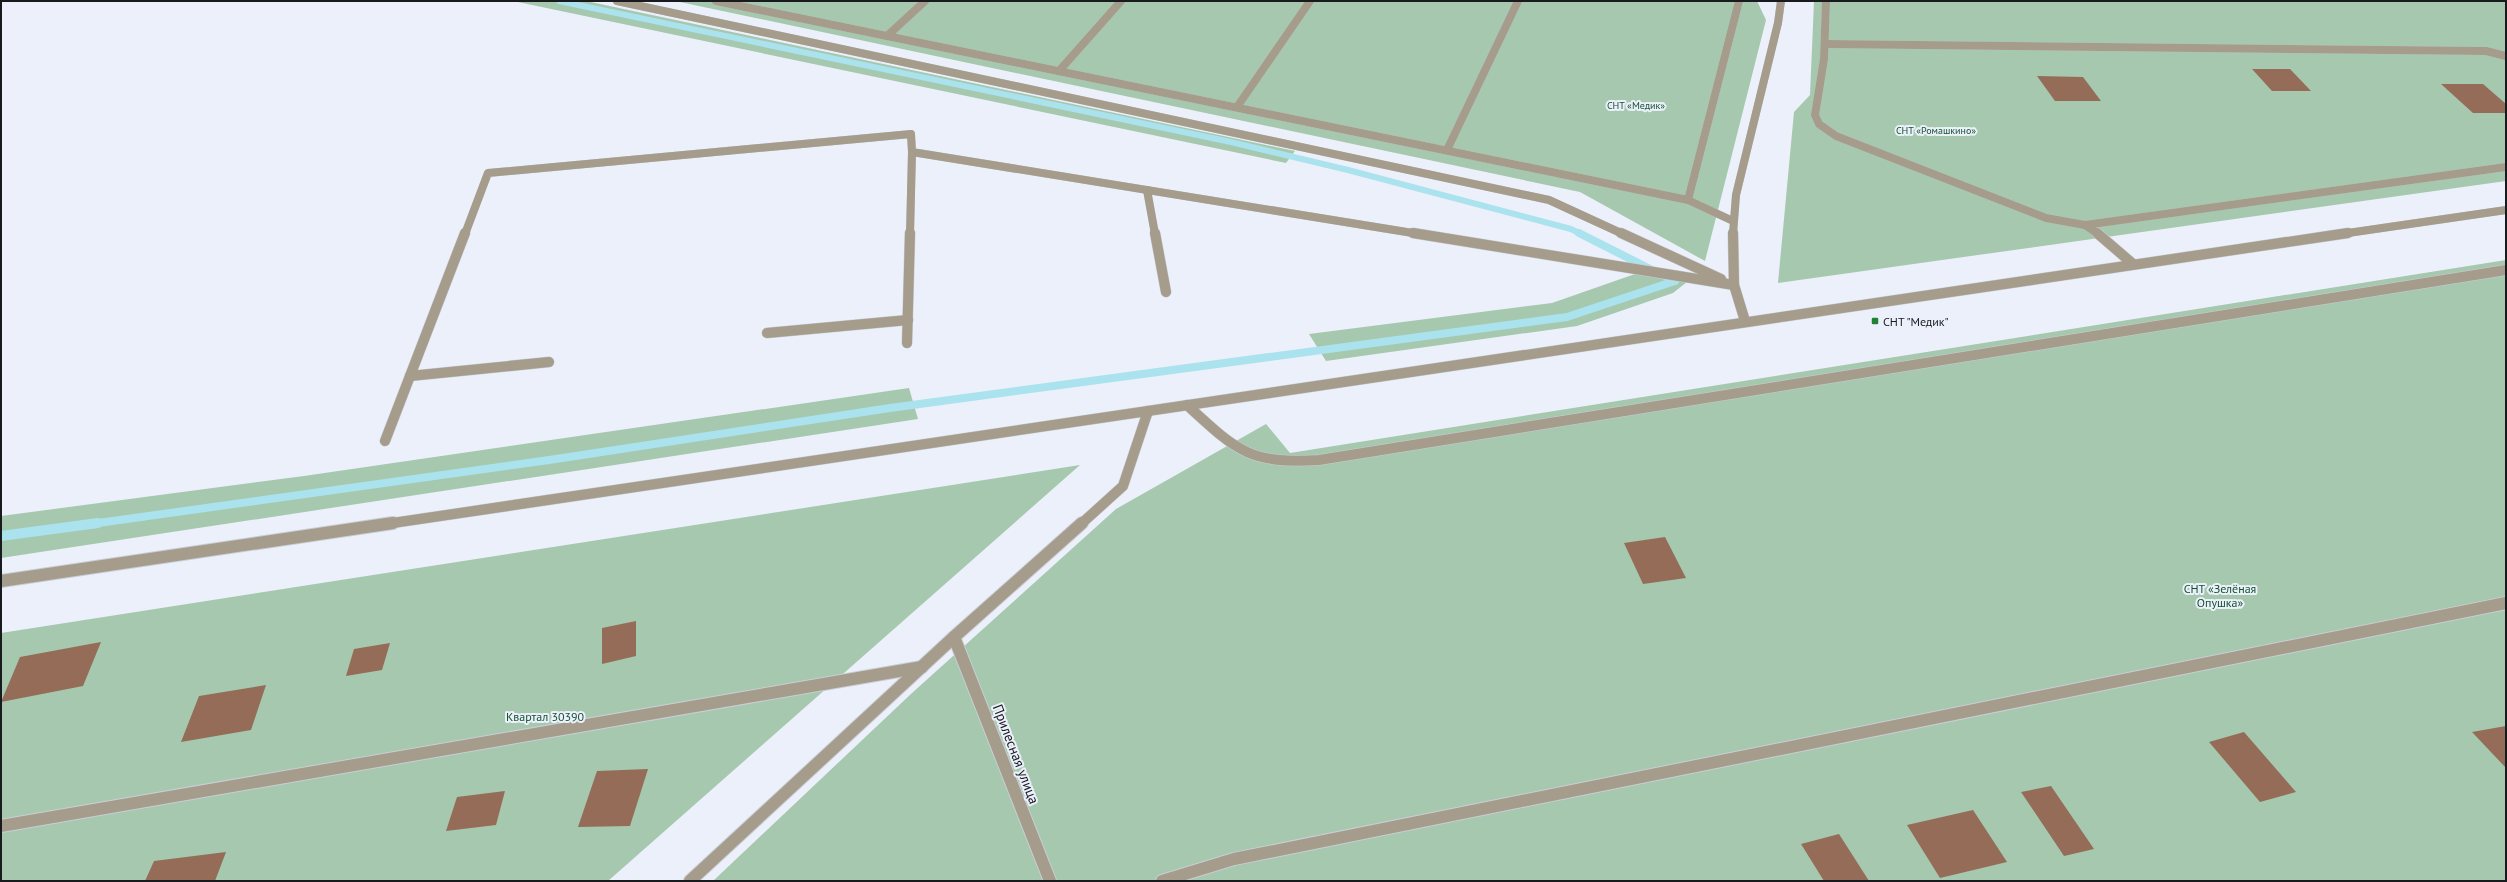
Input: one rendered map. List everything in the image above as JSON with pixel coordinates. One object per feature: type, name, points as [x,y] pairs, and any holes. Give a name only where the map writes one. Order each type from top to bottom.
[{"type":"street","points":[[617,1],[1549,200],[1734,285]]},
{"type":"street","points":[[716,1],[1688,200],[1733,221]]},
{"type":"street","points":[[887,36],[925,1]]},
{"type":"street","points":[[1059,71],[1121,1]]},
{"type":"street","points":[[1237,107],[1310,1]]},
{"type":"street","points":[[1446,150],[1518,1]]},
{"type":"street","points":[[1688,200],[1739,1]]},
{"type":"street","points":[[1745,321],[1734,285],[1733,221],[1736,195],[1778,23],[1781,1]]},
{"type":"street","points":[[1826,1],[1825,44],[1819,94],[1815,111],[1816,119],[1823,128],[1836,136],[2046,218],[2085,225],[2506,167]]},
{"type":"street","points":[[1825,44],[2486,51],[2506,56]]},
{"type":"street","points":[[385,441],[488,173],[911,134],[912,152],[907,343]]},
{"type":"street","points":[[912,152],[1734,285]]},
{"type":"street","points":[[1146,190],[1166,292]]},
{"type":"street","points":[[1,581],[1745,321],[2506,210]]},
{"type":"street","points":[[2085,225],[2095,231],[2133,264]]},
{"type":"street","points":[[1187,405],[1233,443],[1257,457],[1286,461],[1319,460],[2506,270]]},
{"type":"street","points":[[767,333],[908,320]]},
{"type":"street","points":[[410,376],[549,362]]},
{"type":"street","points":[[690,881],[954,637],[1123,486],[1148,411]]},
{"type":"street","points":[[1162,881],[1234,859],[2506,603]]},
{"type":"street","name":"Прилесная улица","points":[[954,637],[1050,881]]},
{"type":"street","points":[[1,826],[922,667]]},
{"type":"green space","points":[[513,1],[586,1],[1295,151],[1286,163]]},
{"type":"green space","name":"СНТ «Медик»","points":[[675,1],[1757,1],[1766,20],[1705,261],[1580,192]]},
{"type":"green space","name":"СНТ «Ромашкино»","points":[[1814,1],[2506,1],[2506,181],[1778,283],[1794,112],[1810,95]]},
{"type":"green space","name":"СНТ «Зелёная Опушка»","points":[[2506,260],[2506,881],[713,881],[912,693],[1116,509],[1266,424],[1290,453]]},
{"type":"green space","points":[[1655,267],[1692,278],[1673,293],[1577,326],[1326,361],[1309,334],[1552,303]]},
{"type":"green space","points":[[909,388],[918,419],[1,558],[1,516],[304,476]]},
{"type":"green space","name":"Квартал 30390","points":[[1080,465],[608,881],[1,881],[1,633]]},
{"type":"building","points":[[2252,69],[2290,69],[2311,91],[2272,91]]},
{"type":"building","points":[[2037,76],[2083,77],[2101,101],[2055,101]]},
{"type":"building","points":[[2441,84],[2483,84],[2506,104],[2506,113],[2473,113]]},
{"type":"building","points":[[1665,537],[1686,578],[1643,584],[1624,543]]},
{"type":"building","points":[[636,621],[636,656],[602,664],[602,628]]},
{"type":"building","points":[[101,642],[83,686],[1,702],[20,657]]},
{"type":"building","points":[[390,643],[382,670],[346,676],[354,649]]},
{"type":"building","points":[[266,685],[251,730],[181,742],[199,696]]},
{"type":"building","points":[[2506,726],[2506,768],[2472,732]]},
{"type":"building","points":[[2244,732],[2296,792],[2260,802],[2209,742]]},
{"type":"building","points":[[648,769],[630,826],[578,827],[597,771]]},
{"type":"building","points":[[2051,786],[2094,849],[2064,856],[2021,792]]},
{"type":"building","points":[[505,791],[496,825],[446,831],[457,797]]},
{"type":"building","points":[[1973,810],[2007,862],[1940,878],[1907,825]]},
{"type":"building","points":[[1839,834],[1869,881],[1824,881],[1801,844]]},
{"type":"building","points":[[226,852],[215,881],[145,881],[154,861]]},
{"type":"waterway","points":[[559,1],[1231,142],[1348,170],[1571,229],[1579,233]]},
{"type":"waterway","points":[[1579,233],[1652,270]]},
{"type":"waterway","points":[[91,524],[556,459],[890,408],[1567,317],[1675,281],[1663,275]]},
{"type":"waterway","points":[[1,536],[98,523]]},
{"type":"place","name":"СНТ \"Медик\"","points":[[1875,321]]}]
